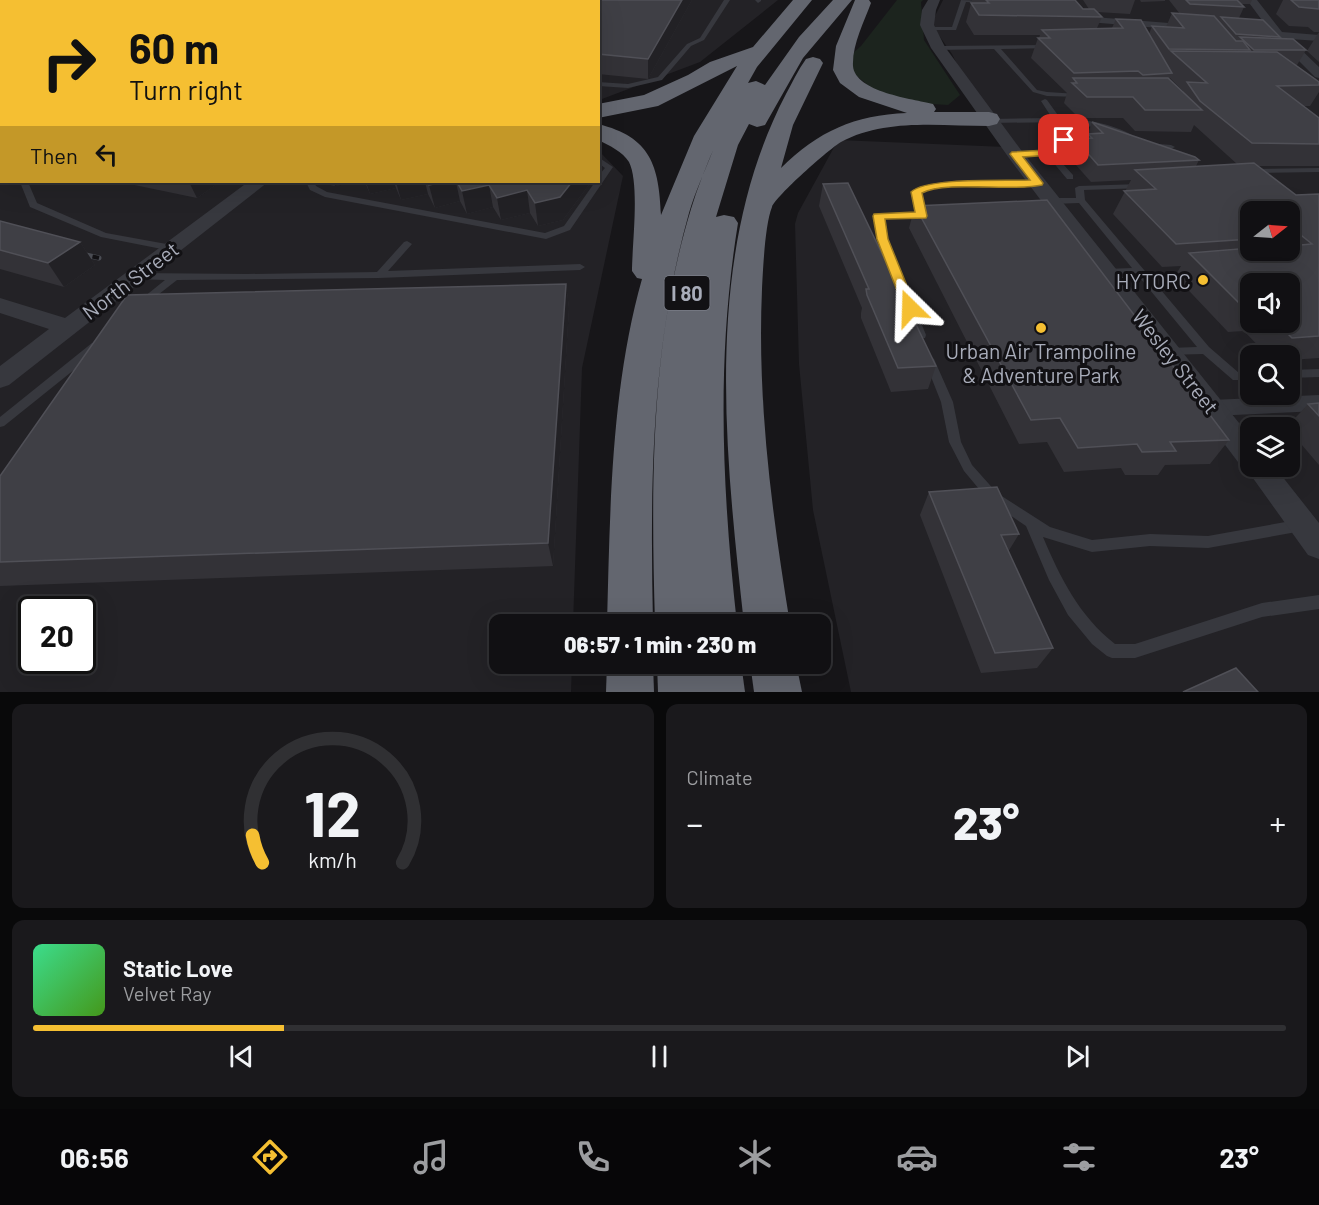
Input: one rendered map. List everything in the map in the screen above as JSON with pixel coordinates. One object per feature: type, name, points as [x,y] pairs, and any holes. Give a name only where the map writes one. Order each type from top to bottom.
[{"type":"highway","name":"I 80","points":[[630,614],[634,443],[647,331],[666,244],[692,165],[711,122],[756,52],[803,0]]},
{"type":"highway","name":"I 80","points":[[678,614],[674,519],[676,408],[684,315],[699,231],[723,156],[743,111],[776,57],[799,28],[827,0]]},
{"type":"highway","name":"I 80","points":[[713,614],[705,500],[703,429],[707,332],[721,233],[739,166],[766,100],[798,50],[857,1]]},
{"type":"highway","points":[[857,1],[844,56],[843,69],[848,78],[871,94],[901,105],[987,116]]},
{"type":"highway","points":[[766,614],[753,510],[745,394],[746,305],[758,205],[772,151],[798,89],[828,41],[857,1]]},
{"type":"highway","points":[[600,111],[650,101],[696,80],[717,66],[756,52]]},
{"type":"highway","points":[[758,205],[814,150],[846,131],[882,122],[987,116]]},
{"type":"highway","points":[[600,132],[619,141],[634,153],[642,165],[646,184],[647,331]]},
{"type":"highway","points":[[630,674],[630,692]]},
{"type":"highway","points":[[681,674],[682,692]]},
{"type":"highway","points":[[719,674],[721,692]]},
{"type":"highway","points":[[775,674],[778,692]]},
{"type":"street","points":[[928,29],[927,17],[934,0]]},
{"type":"street","points":[[1252,0],[1279,35],[1319,74]]},
{"type":"street","points":[[1134,8],[1143,24]]},
{"type":"street","points":[[1077,16],[1098,25],[1143,24],[1211,29]]},
{"type":"street","name":"Wesley Street","points":[[928,29],[938,48],[1038,183],[1055,210],[1107,272],[1240,444]]},
{"type":"street","points":[[1245,32],[1319,38]]},
{"type":"street","name":"North Street","points":[[0,379],[258,183]]},
{"type":"street","points":[[0,305],[68,327]]},
{"type":"street","points":[[1212,408],[1319,403]]},
{"type":"street","points":[[1266,477],[1311,535]]},
{"type":"lane","points":[[48,0],[63,0]]},
{"type":"lane","points":[[600,84],[628,86],[660,79],[689,45],[702,39],[727,0]]},
{"type":"lane","points":[[928,29],[954,28],[965,0],[987,1]]},
{"type":"lane","points":[[938,48],[1054,46]]},
{"type":"lane","points":[[996,47],[1039,93],[1092,96]]},
{"type":"lane","points":[[1045,101],[1057,119]]},
{"type":"lane","points":[[987,116],[1057,119],[1117,130],[1146,145],[1171,147]]},
{"type":"lane","points":[[1015,154],[1049,153],[1064,140]]},
{"type":"lane","points":[[1049,153],[1070,177]]},
{"type":"lane","points":[[600,160],[609,167],[600,180]]},
{"type":"lane","points":[[1245,182],[1243,171],[1319,170]]},
{"type":"lane","points":[[24,183],[33,205],[104,235],[172,248]]},
{"type":"lane","points":[[310,183],[313,188],[325,194],[546,236],[567,228],[598,183]]},
{"type":"lane","points":[[922,216],[917,192],[922,189],[945,185],[1038,183]]},
{"type":"lane","points":[[1150,186],[1079,188],[1081,200],[1205,350],[1237,377],[1240,377]]},
{"type":"lane","points":[[1055,210],[1081,200]]},
{"type":"lane","points":[[942,216],[878,216],[888,254],[947,402],[955,442],[968,468],[993,497],[1047,532],[1092,546],[1150,540],[1208,542],[1311,535]]},
{"type":"lane","points":[[379,275],[407,244]]},
{"type":"lane","points":[[135,276],[379,275],[580,267]]},
{"type":"lane","points":[[1107,272],[1140,270]]},
{"type":"lane","points":[[133,311],[175,277]]},
{"type":"lane","points":[[0,423],[102,341]]},
{"type":"lane","points":[[1169,351],[1205,350]]},
{"type":"lane","points":[[1300,374],[1319,373]]},
{"type":"lane","points":[[1030,523],[1061,590],[1091,634],[1112,651],[1135,651],[1262,610],[1319,602]]},
{"type":"shaded area","points":[[600,0],[778,0],[700,62],[602,99],[600,108]]},
{"type":"shaded area","points":[[897,0],[923,0],[921,2],[924,40],[960,95],[948,105],[916,103],[874,90],[853,73],[852,54]]},
{"type":"shaded area","points":[[943,0],[1319,0],[1319,692],[851,692],[813,510],[799,364],[795,224],[798,213],[838,140],[1006,147],[980,111],[952,54],[931,24]]},
{"type":"shaded area","points":[[600,152],[623,176],[582,368],[573,614],[489,614],[489,674],[572,674],[571,692],[0,692],[0,183],[600,183]]},
{"type":"building","points":[[600,0],[682,0],[648,59],[600,54]]},
{"type":"building","points":[[986,0],[1075,0],[1083,9],[1094,9],[1102,17],[979,15],[971,3],[989,3]]},
{"type":"building","points":[[1186,0],[1237,0],[1244,7],[1190,4]]},
{"type":"building","points":[[1291,0],[1319,0],[1319,9],[1299,7]]},
{"type":"building","points":[[1172,13],[1214,16],[1236,41],[1243,41],[1250,50],[1169,49],[1152,26],[1184,28]]},
{"type":"building","points":[[1221,17],[1263,20],[1280,37],[1236,34]]},
{"type":"building","points":[[1116,19],[1141,20],[1172,73],[1143,75],[1138,71],[1074,73],[1038,38],[1050,38],[1042,30],[1123,28]]},
{"type":"building","points":[[1240,37],[1293,39],[1306,50],[1254,50]]},
{"type":"building","points":[[1171,51],[1277,52],[1319,82],[1319,85],[1277,86],[1319,118],[1319,144],[1252,143],[1200,101],[1187,82],[1207,83]]},
{"type":"building","points":[[1073,78],[1168,78],[1202,110],[1145,110],[1133,97],[1087,97],[1072,83],[1077,83]]},
{"type":"building","points":[[1092,122],[1199,160],[1098,165],[1075,139],[1092,138],[1088,134],[1103,133]]},
{"type":"building","points":[[1254,163],[1296,195],[1319,194],[1319,336],[1292,338],[1287,333],[1300,333],[1300,273],[1240,273],[1240,304],[1189,253],[1240,249],[1240,261],[1300,261],[1300,245],[1312,244],[1300,236],[1300,201],[1240,201],[1240,240],[1176,244],[1124,191],[1156,189],[1135,170]]},
{"type":"building","points":[[458,183],[571,183],[560,197],[535,203],[527,190],[497,198],[489,185],[462,191]]},
{"type":"building","points":[[848,183],[936,366],[898,368],[867,295],[866,289],[869,289],[823,184]]},
{"type":"building","points":[[1047,200],[1229,440],[1170,442],[1176,451],[1142,452],[1137,444],[1078,448],[1060,418],[1031,420],[915,206]]},
{"type":"building","points":[[0,221],[80,242],[48,263],[0,250]]},
{"type":"building","points":[[566,284],[548,543],[0,562],[0,476],[127,295]]},
{"type":"building","points":[[1319,403],[1319,416],[1308,404]]},
{"type":"building","points":[[997,487],[1019,534],[1001,535],[1053,648],[995,653],[929,492]]},
{"type":"building","points":[[1236,668],[1258,692],[1183,692]]},
{"type":"railway","points":[[73,252],[99,258]]},
{"type":"place","name":"HYTORC","points":[[1203,280]]},
{"type":"place","name":"Urban Air Trampoline & Adventure Park","points":[[1041,328]]},
{"type":"route","points":[[910,308],[882,239],[878,216],[891,214],[922,216],[917,192],[922,189],[945,185],[1038,183],[1015,154],[1049,153],[1064,140]]}]
